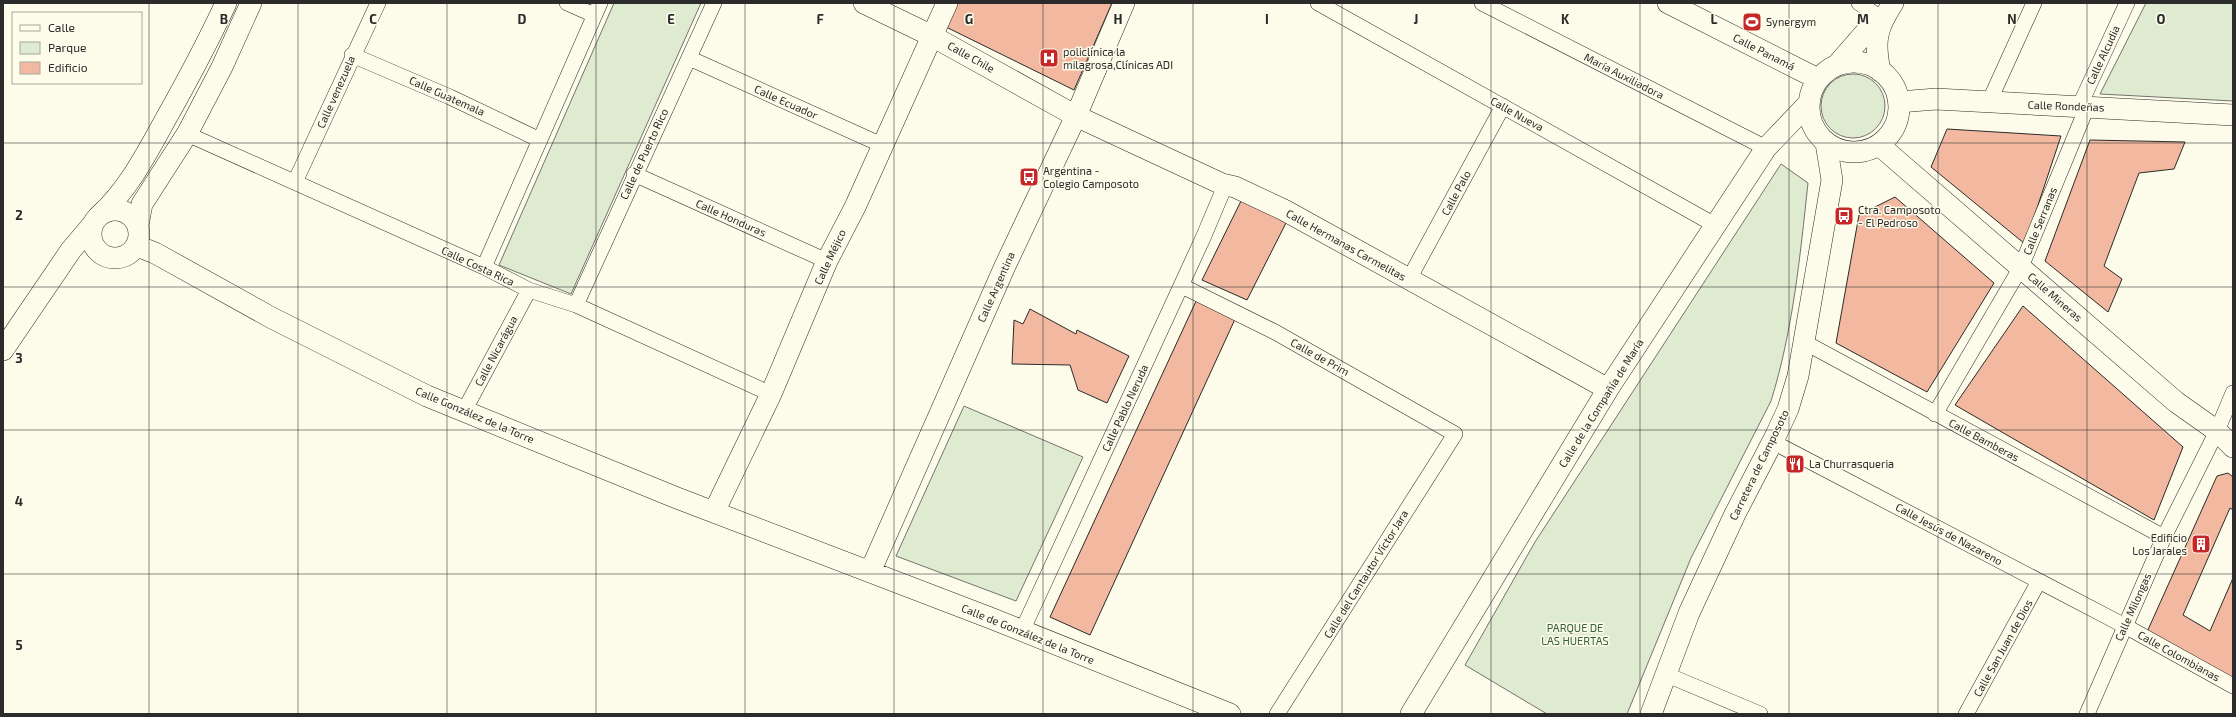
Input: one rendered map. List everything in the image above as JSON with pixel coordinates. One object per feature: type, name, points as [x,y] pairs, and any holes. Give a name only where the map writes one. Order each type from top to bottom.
[{"type":"street","points":[[3,350],[71,250],[96,220],[113,203],[150,147],[203,54],[226,3]]},
{"type":"street","points":[[138,225],[142,204],[187,134],[222,67],[251,3]]},
{"type":"street","name":"Calle venezuela","points":[[295,182],[352,55],[378,3]]},
{"type":"street","points":[[484,267],[597,9],[567,3]]},
{"type":"street","name":"Calle de Puerto Rico","points":[[576,305],[634,174],[714,3]]},
{"type":"street","name":"Calle Chile","points":[[864,3],[932,36],[1076,116]]},
{"type":"street","name":"Calle Méjico","points":[[714,512],[771,394],[827,261],[882,145],[946,3]]},
{"type":"street","name":"Calle Argentina","points":[[870,572],[1005,266],[1076,116],[1124,3]]},
{"type":"street","name":"Calle Nueva","points":[[1318,3],[1715,225]]},
{"type":"street","name":"María Auxiliadora","points":[[1482,3],[1766,148]]},
{"type":"street","name":"Calle Panamá","points":[[1668,3],[1818,79]]},
{"type":"street","points":[[1859,3],[1888,11]]},
{"type":"street","points":[[1989,102],[2034,3]]},
{"type":"street","name":"Calle Alcudia","points":[[2083,107],[2127,3]]},
{"type":"street","points":[[1837,65],[1861,62],[1887,76],[1895,88],[1899,102],[1899,115],[1895,126],[1888,137],[1879,145],[1866,150],[1853,152],[1838,150],[1826,143],[1816,132],[1810,119],[1808,104],[1811,91],[1818,79],[1837,65],[1872,25],[1888,11]]},
{"type":"street","points":[[1880,71],[1876,39],[1888,11]]},
{"type":"street","name":"Calle Guatemala","points":[[352,55],[450,97],[540,140]]},
{"type":"street","name":"Calle Ecuador","points":[[689,58],[882,145]]},
{"type":"street","name":"Calle Rondeñas","points":[[1899,102],[1936,99],[2233,115]]},
{"type":"street","name":"Calle de la Compañía de María","points":[[1411,714],[1608,389],[1766,148],[1808,104]]},
{"type":"street","name":"Calle Palo","points":[[1409,280],[1503,106]]},
{"type":"street","name":"Calle Serranas","points":[[1935,414],[2021,267],[2083,107]]},
{"type":"street","name":"Calle Hermanas Carmelitas","points":[[1076,116],[1222,184],[1235,186],[1284,210],[1608,389]]},
{"type":"street","name":"Calle Costa Rica","points":[[187,134],[484,267],[529,290],[576,305],[771,394]]},
{"type":"street","name":"Carretera de Camposoto","points":[[1826,143],[1832,180]]},
{"type":"street","name":"Calle Mineras","points":[[1879,145],[2176,402],[2217,431],[2233,447]]},
{"type":"street","name":"Carretera de Camposoto","points":[[1651,714],[1689,613],[1732,520],[1773,442],[1788,409],[1798,376],[1832,180],[1837,169],[1853,152]]},
{"type":"street","name":"Calle Honduras","points":[[634,174],[827,261]]},
{"type":"street","name":"Calle Pablo Neruda","points":[[1022,631],[1182,286],[1222,193],[1222,184]]},
{"type":"street","points":[[54,277],[81,260],[105,256],[119,258],[126,256],[137,246],[140,232],[138,225],[128,213],[121,210],[113,210],[96,220],[91,232],[94,246],[105,256]]},
{"type":"street","name":"Calle González de la Torre","points":[[137,246],[155,253],[279,322],[427,396],[714,512],[826,555]]},
{"type":"street","name":"Calle de Prim","points":[[1182,286],[1275,332],[1455,434]]},
{"type":"street","name":"Calle Nicarágua","points":[[464,411],[529,290]]},
{"type":"street","name":"Calle Bamberas","points":[[1804,342],[2164,537]]},
{"type":"street","name":"Calle Milongas","points":[[2087,714],[2164,537],[2217,431],[2233,393]]},
{"type":"street","name":"Calle del Cantautor Víctor Jara","points":[[1277,714],[1455,434]]},
{"type":"street","name":"Calle Jesús de Nazareno","points":[[1773,442],[2125,626]]},
{"type":"street","name":"Calle de González de la Torre","points":[[826,555],[1230,714]]},
{"type":"street","name":"Calle San Juan de Dios","points":[[1966,714],[2039,581]]},
{"type":"street","name":"Calle Colombianas","points":[[2125,626],[2233,686]]},
{"type":"street","points":[[1665,674],[1760,714]]},
{"type":"green space","points":[[614,3],[701,3],[571,294],[499,265]]},
{"type":"green space","points":[[2146,3],[2233,3],[2233,101],[2100,94]]},
{"type":"green space","points":[[1853,74],[1871,80],[1879,88],[1885,106],[1879,124],[1871,132],[1853,138],[1835,132],[1827,124],[1821,106],[1827,88],[1835,80]]},
{"type":"green space","name":"PARQUE DE LAS HUERTAS","points":[[1781,164],[1808,183],[1795,293],[1779,374],[1771,401],[1691,558],[1627,714],[1547,714],[1465,665],[1535,542]]},
{"type":"green space","points":[[964,406],[1083,457],[1016,601],[896,556]]},
{"type":"building","name":"policlínica la milagrosa,Clínicas ADI","points":[[958,3],[1112,3],[1074,90],[946,27]]},
{"type":"building","points":[[1947,129],[2061,136],[2025,244],[1931,167]]},
{"type":"building","points":[[2090,140],[2185,142],[2174,169],[2139,173],[2104,266],[2122,279],[2108,312],[2045,261]]},
{"type":"building","points":[[1243,197],[1288,219],[1247,300],[1202,280]]},
{"type":"building","points":[[1895,197],[1994,283],[1927,392],[1836,343],[1859,215]]},
{"type":"building","points":[[1197,299],[1236,317],[1090,635],[1050,617]]},
{"type":"building","points":[[2023,306],[2183,447],[2154,520],[1955,405]]},
{"type":"building","points":[[1030,309],[1076,334],[1077,330],[1129,356],[1107,403],[1078,390],[1070,365],[1012,364],[1014,320],[1023,324]]},
{"type":"building","name":"Edificio Los Jarales","points":[[2228,473],[2233,477],[2233,510],[2230,508],[2183,615],[2210,631],[2233,578],[2233,678],[2147,632],[2217,476]]},
{"type":"place","name":"Synergym","points":[[1752,22]]},
{"type":"place","name":"policlínica la milagrosa,Clínicas ADI","points":[[1049,58]]},
{"type":"place","name":"Argentina - Colegio Camposoto","points":[[1029,177]]},
{"type":"place","name":"Ctra. Camposoto - El Pedroso","points":[[1844,216]]},
{"type":"place","name":"La Churrasqueria","points":[[1795,464]]},
{"type":"place","name":"Edificio Los Jarales","points":[[2201,544]]}]
